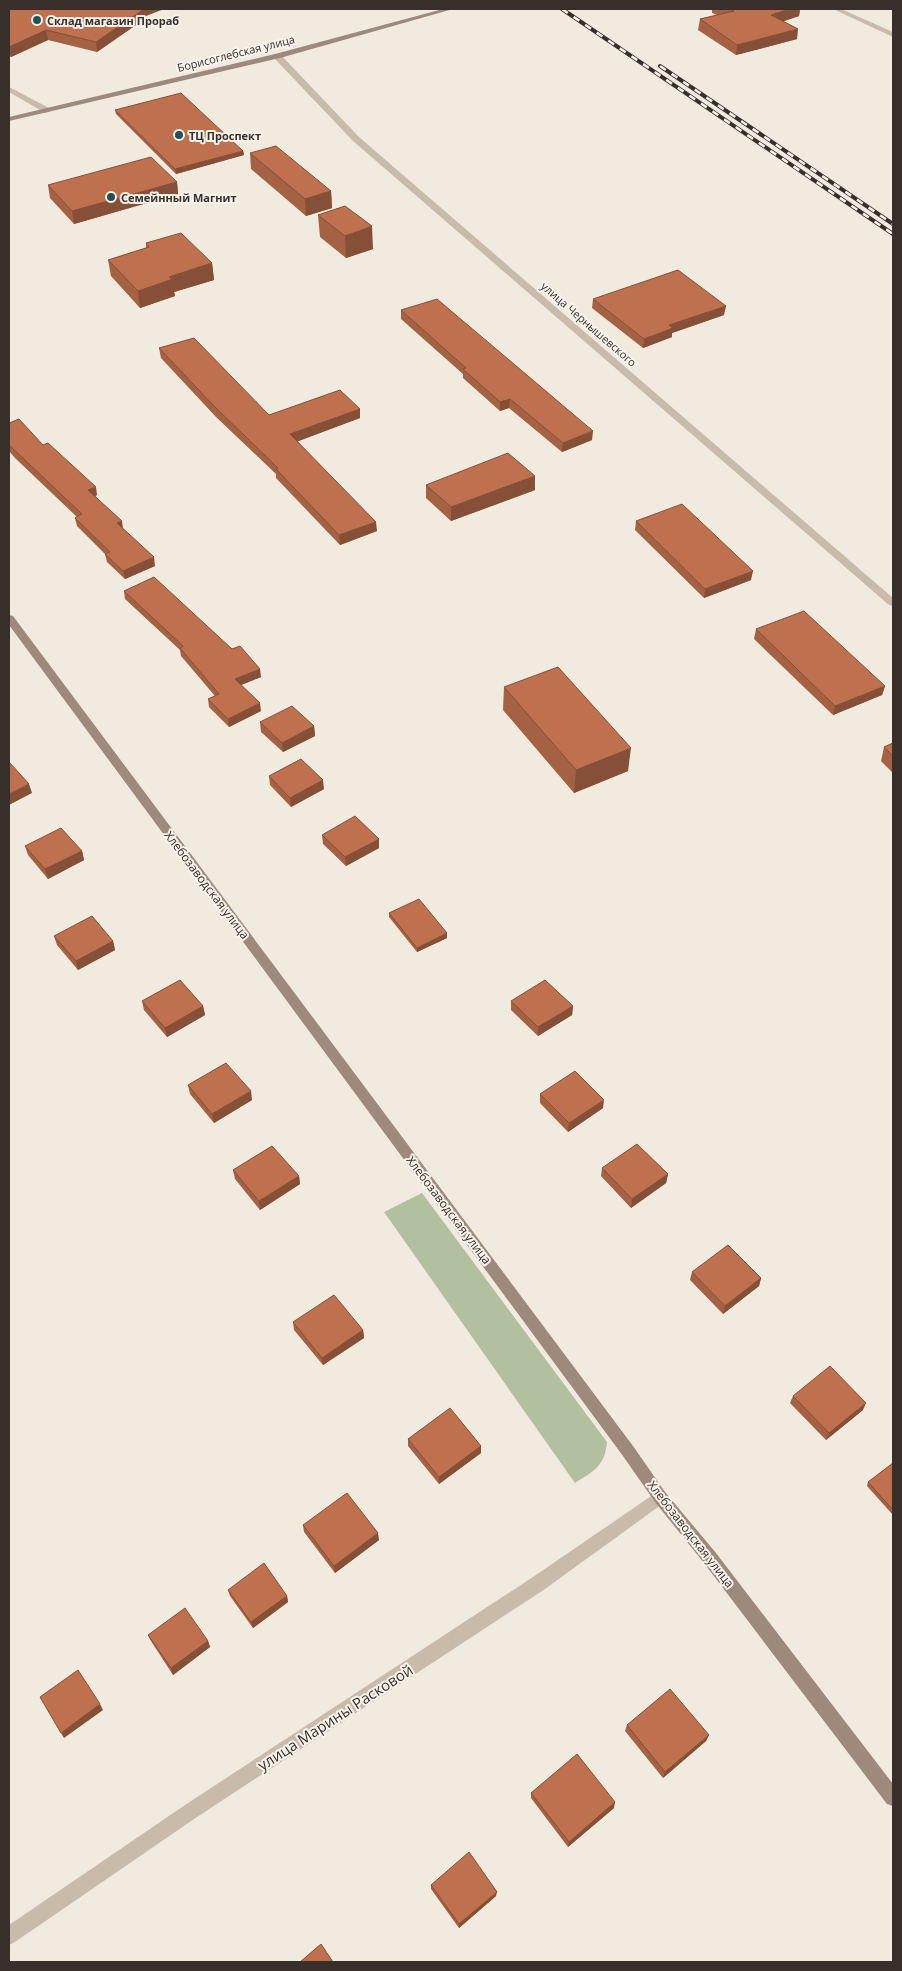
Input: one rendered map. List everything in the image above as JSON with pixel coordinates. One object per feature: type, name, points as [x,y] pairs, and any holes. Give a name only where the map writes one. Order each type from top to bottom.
[{"type":"street","name":"Борисоглебская улица","points":[[9,120],[277,56],[450,9]]},
{"type":"street","points":[[838,10],[893,34]]},
{"type":"street","name":"улица Чернышевского","points":[[277,56],[356,139],[893,603]]},
{"type":"street","points":[[9,90],[48,111]]},
{"type":"street","name":"Хлебозаводская улица","points":[[9,618],[628,1451],[660,1497],[716,1566],[893,1798]]},
{"type":"street","name":"улица Марины Расковой","points":[[9,1936],[191,1811],[539,1583],[660,1497]]},
{"type":"green space","points":[[422,1193],[607,1442],[601,1462],[593,1471],[575,1483],[384,1212]]},
{"type":"building","points":[[9,9],[144,9],[96,42],[46,30],[9,47]]},
{"type":"building","points":[[729,9],[790,9],[771,15],[798,29],[737,45],[700,19],[734,11]]},
{"type":"building","name":"ТЦ Проспект","points":[[181,93],[243,151],[175,169],[115,110]]},
{"type":"building","points":[[276,146],[331,191],[305,199],[250,153]]},
{"type":"building","points":[[151,157],[177,182],[72,211],[48,185]]},
{"type":"building","points":[[345,206],[372,226],[345,236],[318,215]]},
{"type":"building","points":[[181,233],[212,263],[169,277],[173,279],[138,291],[108,260],[149,247],[146,243]]},
{"type":"building","points":[[678,270],[726,306],[669,325],[673,328],[644,339],[593,299]]},
{"type":"building","points":[[437,299],[593,431],[563,443],[510,399],[500,402],[463,369],[466,368],[401,310]]},
{"type":"building","points":[[194,338],[269,415],[340,390],[360,409],[290,434],[376,522],[339,535],[276,469],[278,468],[215,407],[159,348]]},
{"type":"building","points":[[19,419],[43,445],[48,443],[96,487],[88,490],[122,521],[117,523],[154,557],[123,571],[105,554],[110,552],[75,518],[82,514],[9,445],[9,423]]},
{"type":"building","points":[[508,453],[535,476],[451,507],[426,485]]},
{"type":"building","points":[[682,504],[753,571],[705,589],[636,521]]},
{"type":"building","points":[[154,577],[232,649],[240,646],[260,669],[235,679],[260,703],[228,719],[208,699],[219,694],[180,648],[183,646],[124,591]]},
{"type":"building","points":[[804,611],[885,686],[835,706],[756,629]]},
{"type":"building","points":[[558,667],[631,748],[576,770],[504,687]]},
{"type":"building","points":[[292,706],[314,726],[282,743],[260,722]]},
{"type":"building","points":[[893,743],[893,756],[884,747]]},
{"type":"building","points":[[301,759],[323,780],[290,798],[269,776]]},
{"type":"building","points":[[9,764],[29,784],[9,794]]},
{"type":"building","points":[[355,816],[379,839],[345,857],[322,835]]},
{"type":"building","points":[[61,828],[82,851],[45,869],[25,846]]},
{"type":"building","points":[[419,899],[447,933],[417,948],[389,913]]},
{"type":"building","points":[[92,916],[113,941],[76,961],[54,936]]},
{"type":"building","points":[[180,980],[203,1006],[165,1028],[142,1001]]},
{"type":"building","points":[[545,980],[573,1006],[538,1027],[511,1001]]},
{"type":"building","points":[[226,1063],[251,1091],[212,1114],[188,1085]]},
{"type":"building","points":[[575,1071],[604,1100],[569,1123],[540,1094]]},
{"type":"building","points":[[637,1144],[668,1174],[632,1199],[602,1168]]},
{"type":"building","points":[[272,1146],[299,1176],[259,1201],[233,1170]]},
{"type":"building","points":[[728,1245],[761,1278],[725,1306],[692,1272]]},
{"type":"building","points":[[334,1295],[363,1330],[322,1358],[293,1322]]},
{"type":"building","points":[[830,1366],[866,1403],[829,1433],[793,1396]]},
{"type":"building","points":[[450,1408],[481,1446],[439,1477],[408,1439]]},
{"type":"building","points":[[893,1463],[893,1510],[868,1482]]},
{"type":"building","points":[[347,1493],[378,1533],[334,1566],[303,1525]]},
{"type":"building","points":[[264,1563],[287,1596],[251,1622],[228,1590]]},
{"type":"building","points":[[185,1608],[208,1641],[171,1668],[148,1635]]},
{"type":"building","points":[[78,1670],[100,1704],[61,1733],[40,1697]]},
{"type":"building","points":[[670,1689],[709,1735],[665,1772],[627,1725]]},
{"type":"building","points":[[577,1754],[615,1802],[569,1842],[531,1793]]},
{"type":"building","points":[[469,1852],[497,1892],[459,1924],[431,1885]]},
{"type":"building","points":[[321,1944],[333,1962],[300,1962]]},
{"type":"railway","points":[[562,9],[893,234]]},
{"type":"railway","points":[[660,66],[893,224]]},
{"type":"place","name":"Склад магазин Прораб","points":[[37,20]]},
{"type":"place","name":"ТЦ Проспект","points":[[179,135]]},
{"type":"place","name":"Семейнный Магнит","points":[[111,197]]}]
